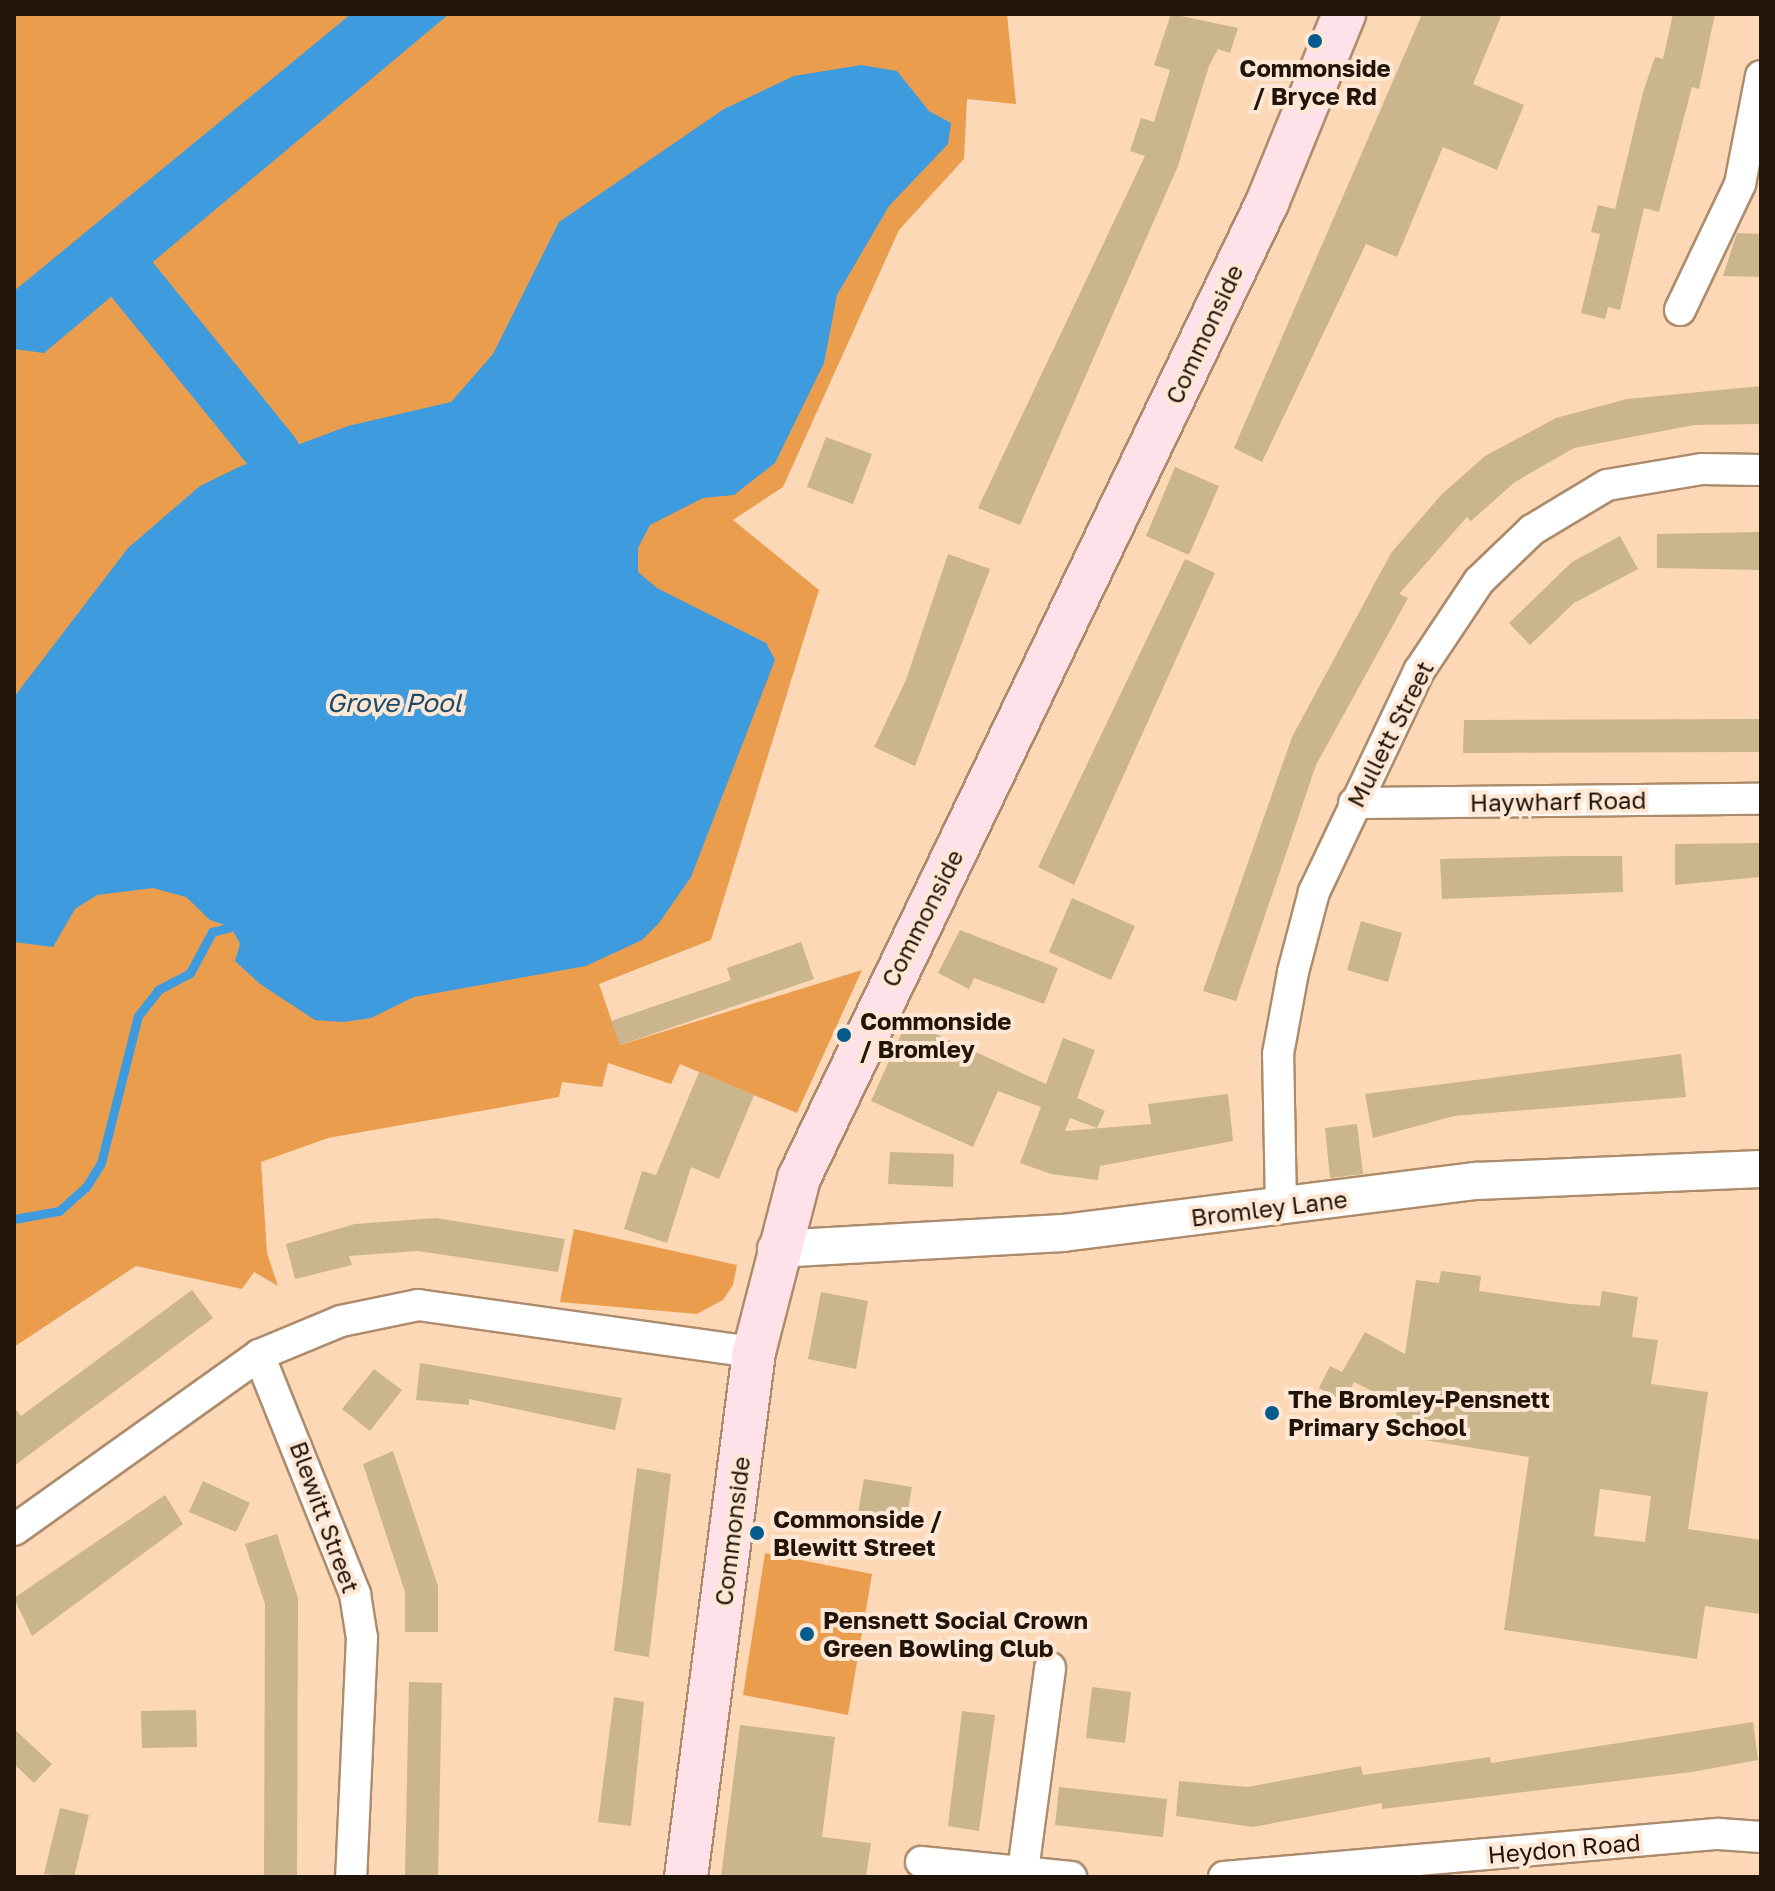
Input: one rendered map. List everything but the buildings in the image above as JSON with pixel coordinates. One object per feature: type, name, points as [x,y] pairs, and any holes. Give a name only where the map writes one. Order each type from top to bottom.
[{"type":"main road","name":"Commonside","points":[[686,1877],[754,1352],[776,1249],[844,1073],[1260,216],[1344,14]]},
{"type":"street","points":[[1680,310],[1750,186],[1761,76]]},
{"type":"street","name":"Mullett Street","points":[[1281,1206],[1278,1054],[1314,892],[1419,671],[1479,581],[1532,530],[1607,485],[1702,469],[1761,470]]},
{"type":"street","name":"Haywharf Road","points":[[1354,803],[1761,799]]},
{"type":"street","name":"Bromley Lane","points":[[776,1249],[1063,1233],[1476,1181],[1761,1169]]},
{"type":"street","points":[[14,1530],[259,1355],[341,1321],[418,1305],[754,1352]]},
{"type":"street","name":"Blewitt Street","points":[[259,1355],[355,1594],[362,1638],[351,1877]]},
{"type":"street","points":[[1023,1871],[1050,1668]]},
{"type":"street","name":"Heydon Road","points":[[1224,1877],[1719,1834],[1761,1837]]},
{"type":"street","points":[[921,1862],[1071,1877]]},
{"type":"shaded area","points":[[14,14],[1007,14],[1016,104],[967,99],[964,159],[899,230],[783,487],[733,520],[819,590],[711,940],[599,984],[620,1045],[862,970],[797,1113],[680,1064],[671,1084],[608,1063],[602,1087],[562,1082],[559,1097],[328,1138],[261,1162],[267,1253],[278,1286],[254,1272],[242,1289],[136,1266],[14,1347]]},
{"type":"shaded area","points":[[574,1229],[737,1265],[733,1285],[723,1300],[697,1314],[560,1302]]},
{"type":"shaded area","name":"Pensnett Social Crown Green Bowling Club","points":[[765,1553],[872,1574],[848,1715],[743,1695]]},
{"type":"water","points":[[351,14],[449,14],[44,353],[14,349],[14,291]]},
{"type":"water","name":"Grove Pool","points":[[861,65],[897,71],[929,111],[951,123],[948,144],[889,206],[837,295],[824,363],[775,463],[734,495],[703,498],[650,525],[638,548],[638,572],[657,588],[766,643],[775,660],[691,877],[659,923],[642,940],[586,966],[414,997],[371,1018],[343,1022],[315,1020],[260,984],[235,961],[240,944],[231,927],[210,920],[186,897],[153,888],[97,895],[75,909],[53,947],[14,942],[14,697],[128,548],[200,486],[239,467],[348,426],[451,402],[493,354],[559,222],[724,109],[794,76]]},
{"type":"waterway","points":[[130,277],[274,454]]},
{"type":"waterway","points":[[14,1219],[59,1211],[86,1187],[101,1163],[138,1016],[158,990],[190,973],[212,932],[231,927]]},
{"type":"place","name":"Commonside / Bryce Rd","points":[[1315,41]]},
{"type":"place","name":"Commonside / Bromley","points":[[844,1035]]},
{"type":"place","name":"The Bromley-Pensnett Primary School","points":[[1272,1413]]},
{"type":"place","name":"Commonside / Blewitt Street","points":[[757,1533]]},
{"type":"place","name":"Pensnett Social Crown Green Bowling Club","points":[[807,1634]]}]
